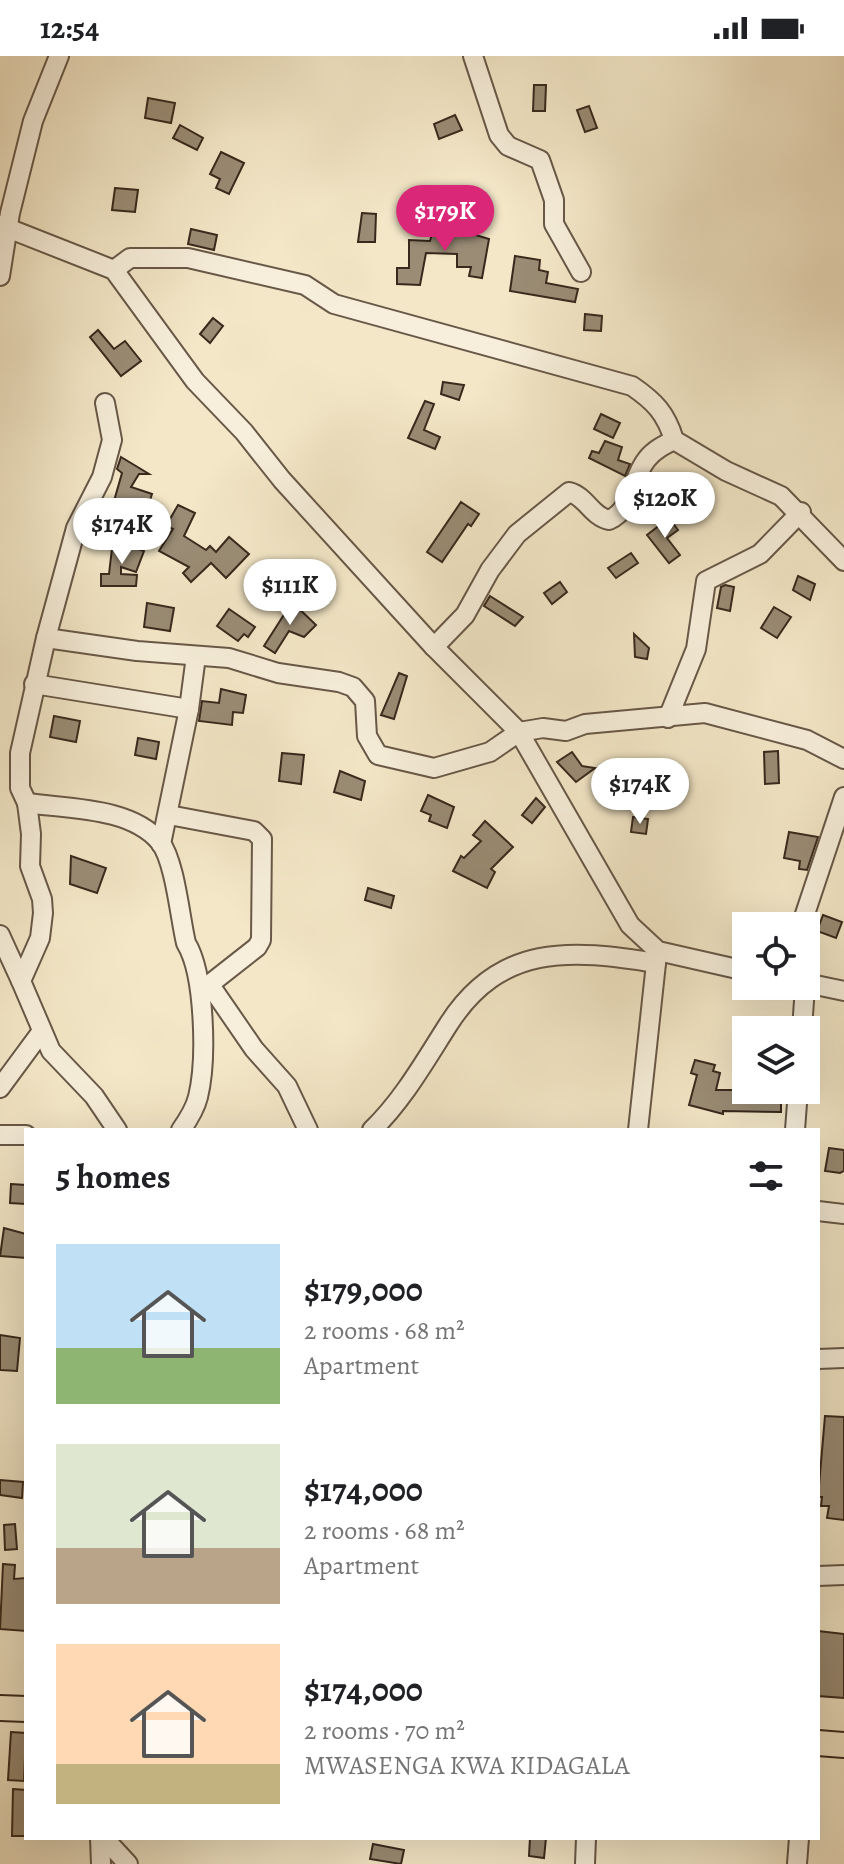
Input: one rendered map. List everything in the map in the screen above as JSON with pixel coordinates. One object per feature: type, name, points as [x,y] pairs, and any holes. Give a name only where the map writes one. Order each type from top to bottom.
[{"type":"main road","points":[[0,1708],[24,1709]]},
{"type":"main road","points":[[820,1743],[844,1745]]},
{"type":"street","points":[[0,276],[4,226],[33,121],[59,56]]},
{"type":"street","points":[[473,56],[499,135],[508,146],[540,160],[554,200],[554,224],[581,272]]},
{"type":"street","points":[[4,226],[114,270],[195,381],[434,647],[519,732],[618,906],[657,957],[638,1128]]},
{"type":"street","points":[[114,270],[130,258],[188,258],[280,277],[305,285],[334,304],[632,386],[658,405],[667,417],[674,440],[726,471],[781,496],[801,512],[844,561]]},
{"type":"street","points":[[21,981],[40,938],[42,899],[30,866],[27,803],[20,788],[20,753],[34,684],[76,528],[102,477],[112,440],[105,403]]},
{"type":"street","points":[[434,647],[465,615],[490,570],[517,534],[569,492],[580,496],[597,516],[615,517],[626,504],[645,460],[674,440]]},
{"type":"street","points":[[668,718],[696,649],[702,589],[706,581],[760,554],[801,512]]},
{"type":"street","points":[[46,638],[229,658],[278,673],[353,687],[365,701],[370,746],[392,761],[434,768],[490,752],[519,732],[705,713],[807,740],[844,759]]},
{"type":"street","points":[[182,1128],[197,1099],[201,1080],[205,988],[195,957],[186,943],[161,844],[189,709],[196,656]]},
{"type":"street","points":[[34,684],[189,709]]},
{"type":"street","points":[[806,912],[844,797]]},
{"type":"street","points":[[27,803],[115,816],[148,832],[161,844]]},
{"type":"street","points":[[169,815],[254,831],[262,839],[261,940],[257,947],[205,988]]},
{"type":"street","points":[[40,938],[2,944],[51,1051],[94,1096],[116,1128]]},
{"type":"street","points":[[374,1128],[413,1080],[451,1020],[485,980],[499,970],[564,955],[657,957],[732,969]]},
{"type":"street","points":[[820,987],[844,991]]},
{"type":"street","points":[[205,988],[287,1086],[307,1128]]},
{"type":"street","points":[[3,1075],[42,1031]]},
{"type":"street","points":[[795,1128],[797,1104]]},
{"type":"street","points":[[0,1135],[24,1135]]},
{"type":"street","points":[[820,1211],[844,1214]]},
{"type":"street","points":[[820,1359],[844,1358]]},
{"type":"street","points":[[820,1576],[844,1575]]},
{"type":"street","points":[[101,1864],[102,1840]]},
{"type":"street","points":[[104,1840],[128,1864]]},
{"type":"street","points":[[585,1864],[586,1840]]},
{"type":"street","points":[[797,1864],[799,1840]]},
{"type":"building","points":[[534,85],[546,85],[545,111],[533,111]]},
{"type":"building","points":[[148,98],[175,103],[171,123],[145,118]]},
{"type":"building","points":[[589,106],[597,128],[585,132],[577,110]]},
{"type":"building","points":[[455,115],[462,130],[439,139],[434,124]]},
{"type":"building","points":[[180,125],[203,138],[197,150],[173,138]]},
{"type":"building","points":[[221,152],[244,163],[229,194],[216,188],[220,179],[210,174]]},
{"type":"building","points":[[115,188],[138,190],[135,212],[112,210]]},
{"type":"building","points":[[362,213],[376,214],[375,242],[358,242]]},
{"type":"building","points":[[435,223],[489,239],[482,278],[469,276],[471,267],[457,267],[457,254],[426,253],[420,285],[397,284],[397,268],[409,268],[409,240],[430,241]]},
{"type":"building","points":[[191,229],[217,235],[214,250],[188,244]]},
{"type":"building","points":[[515,256],[540,260],[539,270],[548,272],[546,283],[578,289],[575,302],[510,291]]},
{"type":"building","points":[[585,314],[602,316],[601,331],[584,330]]},
{"type":"building","points":[[213,318],[223,326],[210,343],[200,334]]},
{"type":"building","points":[[98,330],[114,349],[125,341],[141,361],[121,376],[90,337]]},
{"type":"building","points":[[443,382],[464,385],[459,400],[441,394]]},
{"type":"building","points":[[425,401],[434,404],[424,430],[440,437],[435,449],[408,438]]},
{"type":"building","points":[[601,414],[620,423],[613,438],[594,429]]},
{"type":"building","points":[[605,441],[622,447],[618,460],[630,464],[625,476],[589,458],[592,451],[599,453]]},
{"type":"building","points":[[121,457],[149,474],[139,474],[131,487],[152,494],[144,519],[125,513],[122,526],[108,522],[122,473],[117,469]]},
{"type":"building","points":[[461,502],[479,514],[471,526],[468,524],[442,562],[427,552]]},
{"type":"building","points":[[178,505],[195,513],[184,536],[206,550],[210,546],[216,552],[229,537],[249,554],[226,578],[211,563],[191,582],[183,573],[189,567],[159,551],[173,529],[166,526]]},
{"type":"building","points":[[669,518],[678,530],[667,538],[680,555],[669,563],[647,535]]},
{"type":"building","points":[[113,540],[144,551],[136,572],[121,567],[121,574],[137,575],[136,586],[101,586],[101,574],[109,574]]},
{"type":"building","points":[[631,553],[638,563],[616,578],[608,568]]},
{"type":"building","points":[[798,576],[815,584],[810,600],[793,590]]},
{"type":"building","points":[[560,582],[567,592],[552,604],[544,593]]},
{"type":"building","points":[[721,587],[734,587],[730,611],[717,608]]},
{"type":"building","points":[[490,596],[523,617],[515,626],[484,606]]},
{"type":"building","points":[[292,602],[316,625],[304,637],[289,631],[275,653],[264,646]]},
{"type":"building","points":[[147,603],[174,608],[170,631],[144,627]]},
{"type":"building","points":[[774,607],[791,617],[777,638],[761,628]]},
{"type":"building","points":[[229,609],[255,627],[248,637],[244,634],[238,641],[217,626]]},
{"type":"building","points":[[634,634],[649,648],[647,659],[635,657]]},
{"type":"building","points":[[399,673],[407,676],[394,719],[381,715]]},
{"type":"building","points":[[221,689],[246,695],[243,713],[233,712],[232,725],[199,721],[202,701],[219,703]]},
{"type":"building","points":[[54,716],[80,721],[76,742],[50,737]]},
{"type":"building","points":[[138,738],[159,742],[156,759],[135,755]]},
{"type":"building","points":[[778,751],[779,783],[765,784],[764,752]]},
{"type":"building","points":[[572,752],[582,766],[595,768],[576,782],[557,762]]},
{"type":"building","points":[[282,753],[304,755],[301,784],[279,781]]},
{"type":"building","points":[[340,771],[365,781],[361,800],[334,792]]},
{"type":"building","points":[[428,795],[454,807],[447,828],[429,821],[431,815],[421,811]]},
{"type":"building","points":[[536,798],[545,807],[532,823],[522,815]]},
{"type":"building","points":[[633,817],[648,819],[646,834],[631,832]]},
{"type":"building","points":[[485,821],[513,847],[491,869],[495,872],[487,888],[453,871],[461,856],[464,858],[481,841],[473,835]]},
{"type":"building","points":[[789,832],[818,837],[807,870],[799,869],[800,861],[784,858]]},
{"type":"building","points":[[71,856],[106,868],[97,893],[70,884]]},
{"type":"building","points":[[368,888],[394,896],[391,908],[365,900]]},
{"type":"building","points":[[823,915],[842,922],[836,938],[820,932]]},
{"type":"building","points":[[695,1060],[715,1065],[713,1071],[720,1073],[716,1090],[732,1090],[732,1104],[781,1104],[781,1112],[723,1111],[723,1114],[689,1105],[697,1075],[691,1073]]},
{"type":"building","points":[[829,1148],[844,1150],[844,1171],[825,1171]]},
{"type":"building","points":[[11,1184],[24,1185],[24,1204],[10,1203]]},
{"type":"building","points":[[4,1228],[24,1233],[24,1258],[0,1256]]},
{"type":"building","points":[[0,1335],[20,1338],[17,1371],[0,1370]]},
{"type":"building","points":[[825,1416],[844,1417],[844,1520],[827,1518],[829,1506],[821,1506],[820,1474]]},
{"type":"building","points":[[0,1480],[23,1482],[22,1498],[0,1495]]},
{"type":"building","points":[[15,1524],[17,1549],[5,1550],[4,1525]]},
{"type":"building","points":[[3,1564],[15,1565],[14,1579],[24,1578],[24,1631],[0,1629]]},
{"type":"building","points":[[820,1631],[844,1634],[844,1698],[820,1696]]},
{"type":"building","points":[[11,1732],[24,1733],[24,1781],[8,1780]]},
{"type":"building","points":[[13,1789],[24,1790],[24,1836],[12,1836]]},
{"type":"building","points":[[530,1840],[546,1840],[544,1858],[529,1856]]},
{"type":"building","points":[[373,1844],[404,1850],[401,1864],[370,1859]]}]
